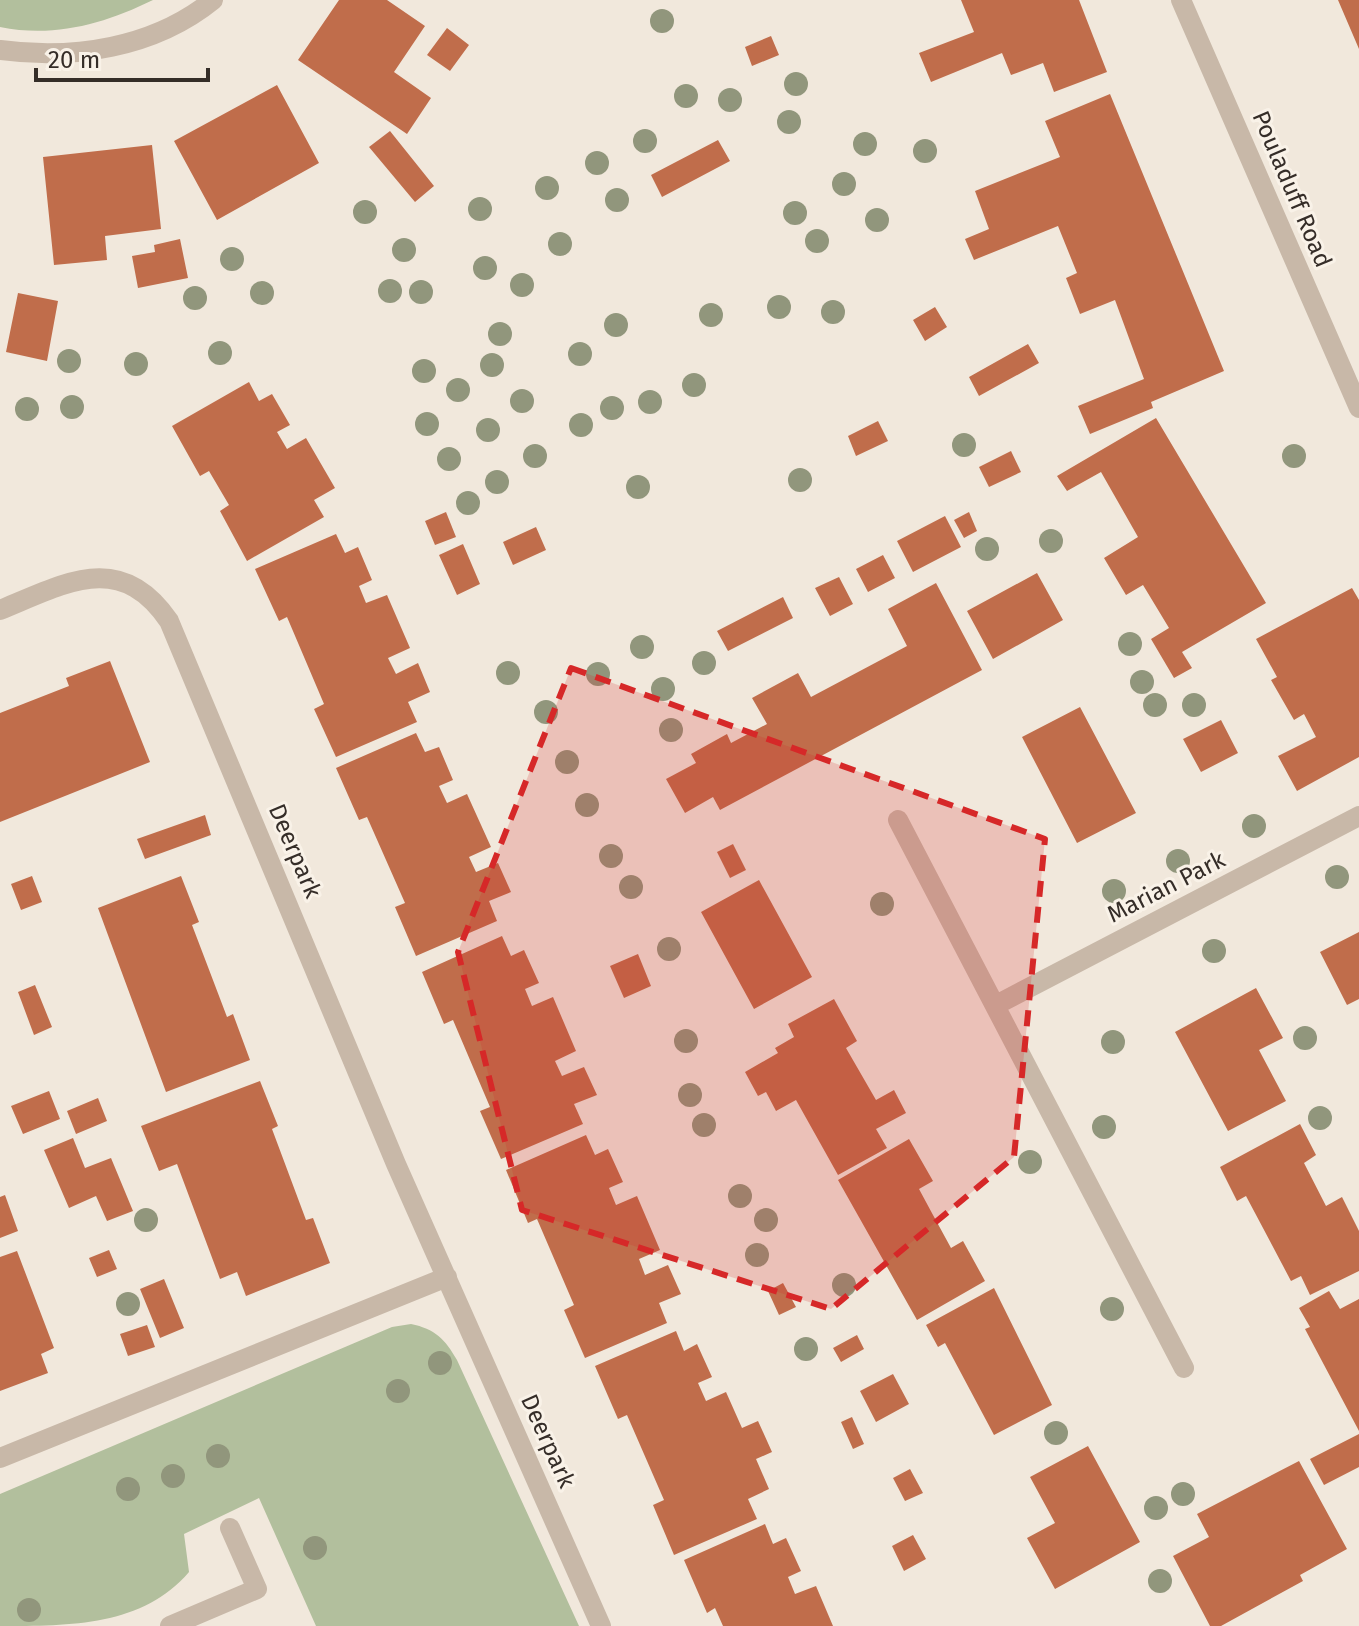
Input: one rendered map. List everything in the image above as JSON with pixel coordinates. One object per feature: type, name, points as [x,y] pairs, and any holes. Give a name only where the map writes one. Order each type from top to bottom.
[{"type":"street","points":[[0,50],[64,55],[109,48],[167,29],[213,0]]},
{"type":"street","name":"Pouladuff Road","points":[[1181,0],[1357,401]]},
{"type":"street","name":"Deerpark","points":[[0,610],[88,577],[106,576],[121,580],[147,595],[169,621],[391,1153],[601,1626]]},
{"type":"street","name":"Marian Park","points":[[996,1005],[1359,816]]},
{"type":"street","points":[[898,820],[1184,1368]]},
{"type":"street","points":[[0,1458],[447,1277]]},
{"type":"street","points":[[170,1626],[257,1589],[230,1528]]},
{"type":"highlighted area","points":[[571,668],[1045,839],[1014,1157],[831,1309],[522,1210],[458,952]]},
{"type":"green space","points":[[0,0],[153,0],[97,22],[40,31],[0,27]]},
{"type":"green space","points":[[411,1324],[438,1336],[457,1360],[579,1626],[316,1626],[259,1498],[184,1534],[189,1572],[171,1590],[150,1603],[128,1613],[79,1623],[0,1626],[0,1494],[392,1327]]},
{"type":"building","points":[[339,0],[387,0],[425,26],[394,72],[431,98],[407,134],[298,60]]},
{"type":"building","points":[[961,0],[1079,0],[1107,72],[1054,92],[1043,63],[1011,75],[1002,53],[931,82],[919,53],[974,32]]},
{"type":"building","points":[[1338,0],[1359,0],[1359,49]]},
{"type":"building","points":[[447,28],[469,45],[450,71],[427,55]]},
{"type":"building","points":[[771,36],[779,55],[752,66],[745,47]]},
{"type":"building","points":[[277,85],[319,163],[217,220],[174,141]]},
{"type":"building","points":[[1110,94],[1224,371],[1151,402],[1153,408],[1090,434],[1078,406],[1144,379],[1115,300],[1080,314],[1066,278],[1077,273],[1058,226],[974,260],[965,239],[989,229],[975,191],[1060,157],[1045,121]]},
{"type":"building","points":[[390,131],[434,186],[415,202],[369,147]]},
{"type":"building","points":[[718,140],[730,161],[662,197],[651,175]]},
{"type":"building","points":[[152,145],[161,229],[105,236],[107,260],[54,265],[43,157]]},
{"type":"building","points":[[180,239],[188,278],[138,288],[132,256],[155,252],[154,245]]},
{"type":"building","points":[[18,293],[58,301],[47,361],[6,352]]},
{"type":"building","points":[[935,307],[947,327],[925,341],[913,320]]},
{"type":"building","points":[[1028,344],[1039,363],[979,396],[969,377]]},
{"type":"building","points":[[249,382],[259,401],[272,394],[290,425],[277,432],[287,449],[306,438],[335,488],[314,500],[324,517],[247,561],[220,511],[229,505],[209,471],[200,476],[172,426]]},
{"type":"building","points":[[1156,418],[1266,603],[1182,652],[1192,668],[1174,678],[1151,639],[1169,628],[1143,585],[1126,595],[1104,558],[1138,537],[1101,472],[1067,491],[1057,476]]},
{"type":"building","points":[[878,421],[888,441],[856,456],[848,436]]},
{"type":"building","points":[[1011,451],[1021,472],[989,487],[979,467]]},
{"type":"building","points":[[446,512],[456,537],[435,545],[425,521]]},
{"type":"building","points":[[969,512],[977,531],[964,538],[954,520]]},
{"type":"building","points":[[945,516],[961,547],[913,572],[897,541]]},
{"type":"building","points":[[536,527],[546,550],[513,565],[503,542]]},
{"type":"building","points":[[336,534],[345,553],[358,547],[372,580],[359,586],[366,603],[387,595],[410,648],[388,658],[396,674],[418,663],[430,692],[408,702],[417,722],[336,757],[314,709],[324,704],[287,617],[279,621],[255,569]]},
{"type":"building","points":[[463,544],[480,584],[457,595],[439,555]]},
{"type":"building","points":[[883,555],[895,578],[868,592],[856,569]]},
{"type":"building","points":[[1037,573],[1063,620],[993,659],[967,611]]},
{"type":"building","points":[[839,577],[853,604],[830,616],[815,588]]},
{"type":"building","points":[[936,583],[982,670],[720,810],[713,797],[685,813],[666,779],[696,763],[691,754],[727,734],[731,743],[767,724],[752,698],[798,673],[811,697],[907,646],[888,609]]},
{"type":"building","points":[[1352,588],[1359,600],[1359,757],[1297,791],[1278,756],[1316,737],[1304,714],[1294,720],[1271,680],[1277,677],[1256,639]]},
{"type":"building","points":[[783,597],[793,618],[728,651],[717,631]]},
{"type":"building","points":[[110,661],[150,762],[0,822],[0,713],[69,686],[66,678]]},
{"type":"building","points":[[1080,707],[1136,813],[1077,843],[1022,737]]},
{"type":"building","points":[[1221,720],[1238,753],[1201,772],[1183,739]]},
{"type":"building","points":[[416,733],[425,752],[439,747],[453,780],[439,786],[447,803],[467,794],[491,847],[469,857],[476,872],[498,863],[511,892],[489,901],[497,921],[416,956],[395,907],[405,903],[367,817],[359,820],[336,768]]},
{"type":"building","points":[[205,815],[211,835],[145,859],[137,839]]},
{"type":"building","points":[[733,844],[746,870],[730,878],[717,852]]},
{"type":"building","points":[[32,876],[42,902],[21,910],[11,884]]},
{"type":"building","points":[[181,876],[199,922],[192,925],[227,1017],[233,1014],[250,1060],[166,1092],[98,908]]},
{"type":"building","points":[[759,880],[812,977],[754,1009],[701,912]]},
{"type":"building","points":[[1359,932],[1359,999],[1347,1005],[1320,952]]},
{"type":"building","points":[[502,936],[511,956],[524,950],[539,983],[525,989],[532,1006],[553,997],[576,1051],[555,1061],[562,1076],[584,1067],[597,1095],[574,1104],[583,1124],[501,1159],[480,1111],[490,1107],[453,1020],[444,1024],[422,972]]},
{"type":"building","points":[[638,954],[651,986],[624,998],[610,966]]},
{"type":"building","points":[[35,985],[52,1027],[34,1035],[18,992]]},
{"type":"building","points":[[1256,988],[1283,1038],[1259,1050],[1286,1101],[1228,1131],[1175,1032]]},
{"type":"building","points":[[834,999],[857,1041],[846,1048],[876,1100],[894,1090],[906,1113],[876,1129],[887,1148],[838,1175],[796,1100],[776,1111],[766,1092],[758,1096],[745,1072],[778,1053],[775,1048],[794,1037],[788,1024]]},
{"type":"building","points":[[260,1081],[278,1126],[272,1129],[306,1220],[313,1218],[330,1263],[246,1296],[237,1272],[220,1279],[177,1164],[159,1171],[141,1126]]},
{"type":"building","points":[[49,1091],[60,1119],[23,1134],[11,1106]]},
{"type":"building","points":[[98,1098],[107,1121],[76,1134],[67,1111]]},
{"type":"building","points":[[1300,1124],[1316,1155],[1304,1163],[1326,1206],[1342,1197],[1359,1231],[1359,1271],[1310,1295],[1301,1276],[1291,1281],[1246,1196],[1237,1201],[1220,1167]]},
{"type":"building","points":[[586,1135],[595,1155],[608,1149],[623,1182],[609,1188],[616,1205],[637,1196],[660,1250],[639,1259],[645,1275],[668,1265],[681,1294],[659,1303],[667,1323],[585,1358],[564,1310],[574,1305],[537,1219],[528,1223],[506,1170]]},
{"type":"building","points":[[73,1138],[85,1168],[111,1158],[133,1211],[107,1221],[96,1196],[69,1208],[44,1150]]},
{"type":"building","points":[[909,1139],[933,1181],[919,1189],[951,1248],[963,1241],[985,1281],[917,1320],[838,1180]]},
{"type":"building","points":[[5,1195],[18,1231],[0,1238],[0,1197]]},
{"type":"building","points":[[109,1250],[117,1269],[97,1277],[89,1258]]},
{"type":"building","points":[[17,1251],[54,1348],[41,1354],[48,1373],[0,1391],[0,1257]]},
{"type":"building","points":[[164,1279],[184,1328],[160,1338],[140,1289]]},
{"type":"building","points":[[783,1283],[796,1307],[779,1315],[768,1291]]},
{"type":"building","points":[[994,1288],[1052,1405],[994,1435],[945,1343],[938,1347],[926,1325]]},
{"type":"building","points":[[1329,1291],[1340,1309],[1359,1299],[1359,1431],[1305,1329],[1310,1327],[1299,1308]]},
{"type":"building","points":[[147,1325],[155,1347],[128,1356],[120,1334]]},
{"type":"building","points":[[676,1331],[684,1351],[697,1344],[712,1377],[698,1383],[706,1401],[726,1392],[742,1428],[758,1421],[772,1452],[756,1459],[769,1489],[748,1499],[757,1519],[674,1555],[653,1505],[664,1500],[627,1415],[618,1419],[595,1366]]},
{"type":"building","points":[[857,1335],[864,1349],[841,1362],[833,1348]]},
{"type":"building","points":[[893,1374],[909,1404],[876,1422],[860,1391]]},
{"type":"building","points":[[852,1417],[864,1444],[853,1449],[841,1422]]},
{"type":"building","points":[[1359,1434],[1359,1467],[1324,1485],[1310,1459]]},
{"type":"building","points":[[1088,1446],[1140,1542],[1055,1589],[1027,1538],[1055,1523],[1030,1477]]},
{"type":"building","points":[[1299,1461],[1347,1549],[1300,1575],[1303,1581],[1221,1626],[1210,1626],[1173,1556],[1209,1537],[1197,1514]]},
{"type":"building","points":[[910,1469],[923,1493],[905,1501],[893,1478]]},
{"type":"building","points":[[765,1524],[773,1544],[786,1538],[801,1571],[788,1577],[795,1594],[816,1586],[833,1626],[723,1626],[715,1608],[707,1613],[684,1560]]},
{"type":"building","points":[[913,1535],[926,1559],[904,1571],[892,1546]]}]
